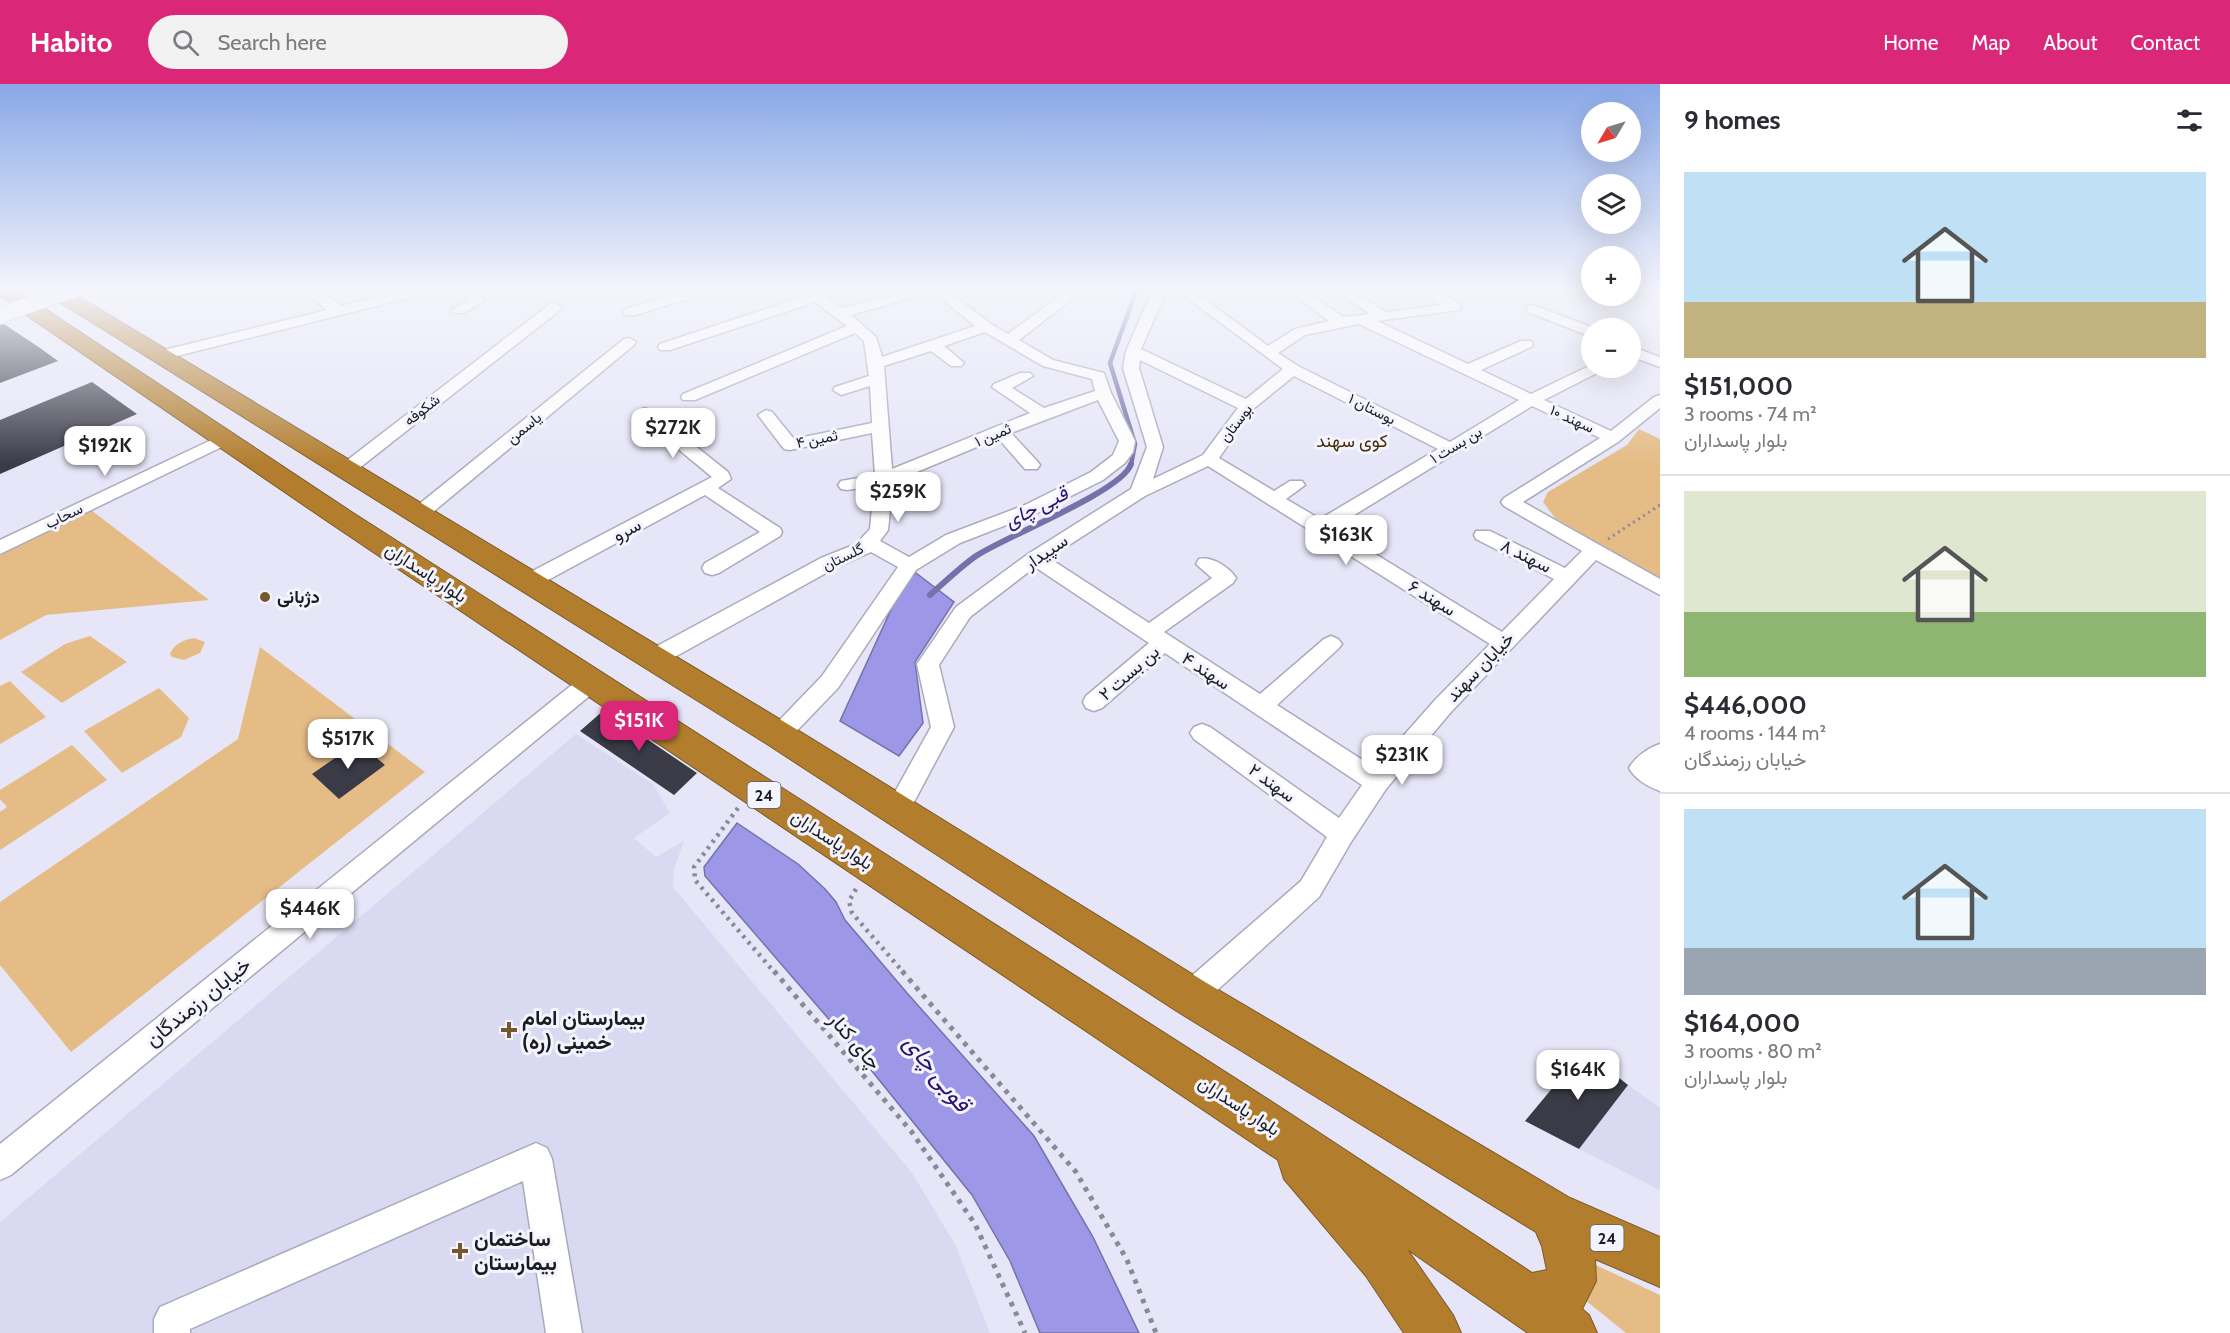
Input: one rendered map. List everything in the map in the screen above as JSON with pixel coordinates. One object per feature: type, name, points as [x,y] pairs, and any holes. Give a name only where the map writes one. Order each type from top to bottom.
[{"type":"highway","name":"بلوار پاسداران","points":[[80,347],[226,438],[340,517],[1270,1127],[1527,1300],[1571,1333]]},
{"type":"highway","name":"24","points":[[148,347],[779,735],[1190,996],[1553,1215],[1660,1262]]},
{"type":"highway","points":[[1270,1127],[1384,1258],[1435,1333]]},
{"type":"highway","points":[[1527,1300],[1556,1296],[1566,1289],[1572,1276],[1572,1262],[1553,1215]]},
{"type":"street","points":[[161,355],[192,347]]},
{"type":"street","name":"شکوفه","points":[[346,469],[503,347]]},
{"type":"street","name":"یاسمن","points":[[420,513],[623,347]]},
{"type":"street","points":[[689,397],[809,347]]},
{"type":"street","name":"گلستان","points":[[654,658],[828,563],[850,555],[870,543],[879,530],[884,479],[872,347]]},
{"type":"street","points":[[841,390],[928,347]]},
{"type":"street","points":[[936,347],[956,363]]},
{"type":"street","points":[[779,735],[830,682],[909,565],[953,539],[1030,508],[1097,476],[1113,465],[1124,452],[1127,441],[1103,393],[1098,376],[1048,363],[1021,347]]},
{"type":"street","points":[[1135,347],[1131,368],[1155,447],[1139,492]]},
{"type":"street","points":[[1260,347],[1293,369]]},
{"type":"street","points":[[1268,353],[1277,347]]},
{"type":"street","name":"سهند ۱۰","points":[[1420,347],[1612,438]]},
{"type":"street","points":[[1468,370],[1519,347]]},
{"type":"street","points":[[1133,351],[1246,406]]},
{"type":"street","points":[[1641,354],[1660,362]]},
{"type":"street","name":"بوستان","points":[[1139,492],[1209,459],[1246,406],[1293,369]]},
{"type":"street","name":"بوستان ۱","points":[[1293,369],[1451,449]]},
{"type":"street","name":"بن بست ۱","points":[[1319,528],[1531,400],[1581,375]]},
{"type":"street","points":[[1025,376],[1000,387],[1042,414]]},
{"type":"street","name":"ثمین ۱","points":[[847,485],[884,479],[1042,414],[1103,393]]},
{"type":"street","points":[[1660,400],[1612,438],[1510,502],[1660,588]]},
{"type":"street","name":"سرو","points":[[530,581],[723,477],[644,414]]},
{"type":"street","name":"ثمین ۴","points":[[766,415],[790,445],[881,426]]},
{"type":"street","points":[[1001,432],[1031,465]]},
{"type":"street","name":"سحاب","points":[[0,548],[226,438]]},
{"type":"street","name":"سهند ۶","points":[[1209,459],[1503,642]]},
{"type":"street","points":[[1274,500],[1296,485]]},
{"type":"street","points":[[706,488],[772,532],[712,568]]},
{"type":"street","name":"سپیدار","points":[[897,810],[943,727],[928,663],[963,612],[1035,558],[1139,492]]},
{"type":"street","name":"سهند ۸","points":[[1483,535],[1569,578]]},
{"type":"street","points":[[870,543],[909,565]]},
{"type":"street","name":"خیابان سهند","points":[[1190,996],[1310,889],[1342,834],[1377,782],[1443,706],[1593,551]]},
{"type":"street","name":"سهند ۴","points":[[1035,558],[1377,782]]},
{"type":"street","name":"بن بست ۲","points":[[1094,702],[1156,638],[1226,578],[1206,564]]},
{"type":"street","points":[[1261,707],[1331,644]]},
{"type":"street","name":"خیابان رزمندگان","points":[[0,1164],[591,681]]},
{"type":"street","name":"سهند ۲","points":[[1202,732],[1342,834]]},
{"type":"street","points":[[1650,774],[1660,753]]},
{"type":"street","points":[[172,1333],[172,1319],[536,1159],[564,1333]]},
{"type":"path","points":[[1593,551],[1615,532],[1660,506]]},
{"type":"path","name":"چای کنار","points":[[754,788],[694,867],[695,880],[911,1131],[975,1224],[1025,1333]]},
{"type":"path","points":[[870,864],[849,901],[852,913],[1076,1172],[1127,1260],[1156,1333]]},
{"type":"shaded area","points":[[1639,429],[1660,439],[1660,579],[1555,518],[1543,502],[1548,492],[1627,445]]},
{"type":"shaded area","points":[[87,507],[209,600],[46,615],[0,640],[0,550]]},
{"type":"shaded area","points":[[90,636],[127,662],[62,703],[21,672],[65,644]]},
{"type":"shaded area","points":[[194,638],[205,642],[200,653],[184,660],[172,657],[170,654],[176,645]]},
{"type":"shaded area","points":[[260,647],[425,772],[71,1052],[0,965],[0,902],[238,739]]},
{"type":"shaded area","points":[[10,681],[46,717],[0,744],[0,686]]},
{"type":"shaded area","points":[[159,688],[189,718],[181,737],[122,773],[84,731]]},
{"type":"shaded area","name":"بیمارستان امام خمینی (ره)","points":[[576,734],[653,784],[670,813],[634,838],[656,857],[684,841],[674,869],[673,887],[912,1173],[956,1246],[990,1333],[0,1333],[0,1222]]},
{"type":"shaded area","points":[[72,745],[107,780],[0,850],[0,812],[7,807],[0,799],[0,790]]},
{"type":"shaded area","points":[[1628,1085],[1660,1108],[1660,1190],[1579,1149]]},
{"type":"shaded area","points":[[1587,1261],[1660,1295],[1660,1333],[1626,1333],[1580,1296]]},
{"type":"water","points":[[916,573],[954,602],[915,662],[923,723],[899,756],[840,721],[901,588]]},
{"type":"water","name":"قوبی چای","points":[[737,823],[798,864],[825,889],[836,902],[845,920],[1034,1136],[1093,1237],[1139,1333],[1040,1333],[1010,1261],[972,1195],[846,1039],[705,876],[704,867]]},
{"type":"building","points":[[0,347],[39,347],[58,361],[0,383]]},
{"type":"building","points":[[92,382],[137,414],[0,474],[0,420]]},
{"type":"building","points":[[604,710],[697,773],[674,795],[580,731]]},
{"type":"building","points":[[358,742],[385,765],[339,799],[312,774]]},
{"type":"building","points":[[1584,1050],[1628,1085],[1579,1149],[1525,1121]]},
{"type":"waterway","name":"قبی چای","points":[[1116,347],[1110,363],[1135,444],[1131,465]]},
{"type":"waterway","name":"قبی چای","points":[[930,595],[976,556],[1086,500],[1123,475],[1131,464]]},
{"type":"place","name":"دژبانی","points":[[265,597]]},
{"type":"place","name":"بیمارستان امام خمینی (ره)","points":[[509,1030]]},
{"type":"place","name":"ساختمان بیمارستان","points":[[460,1251]]},
{"type":"district","name":"کوی سهند","points":[[1352,441]]}]
